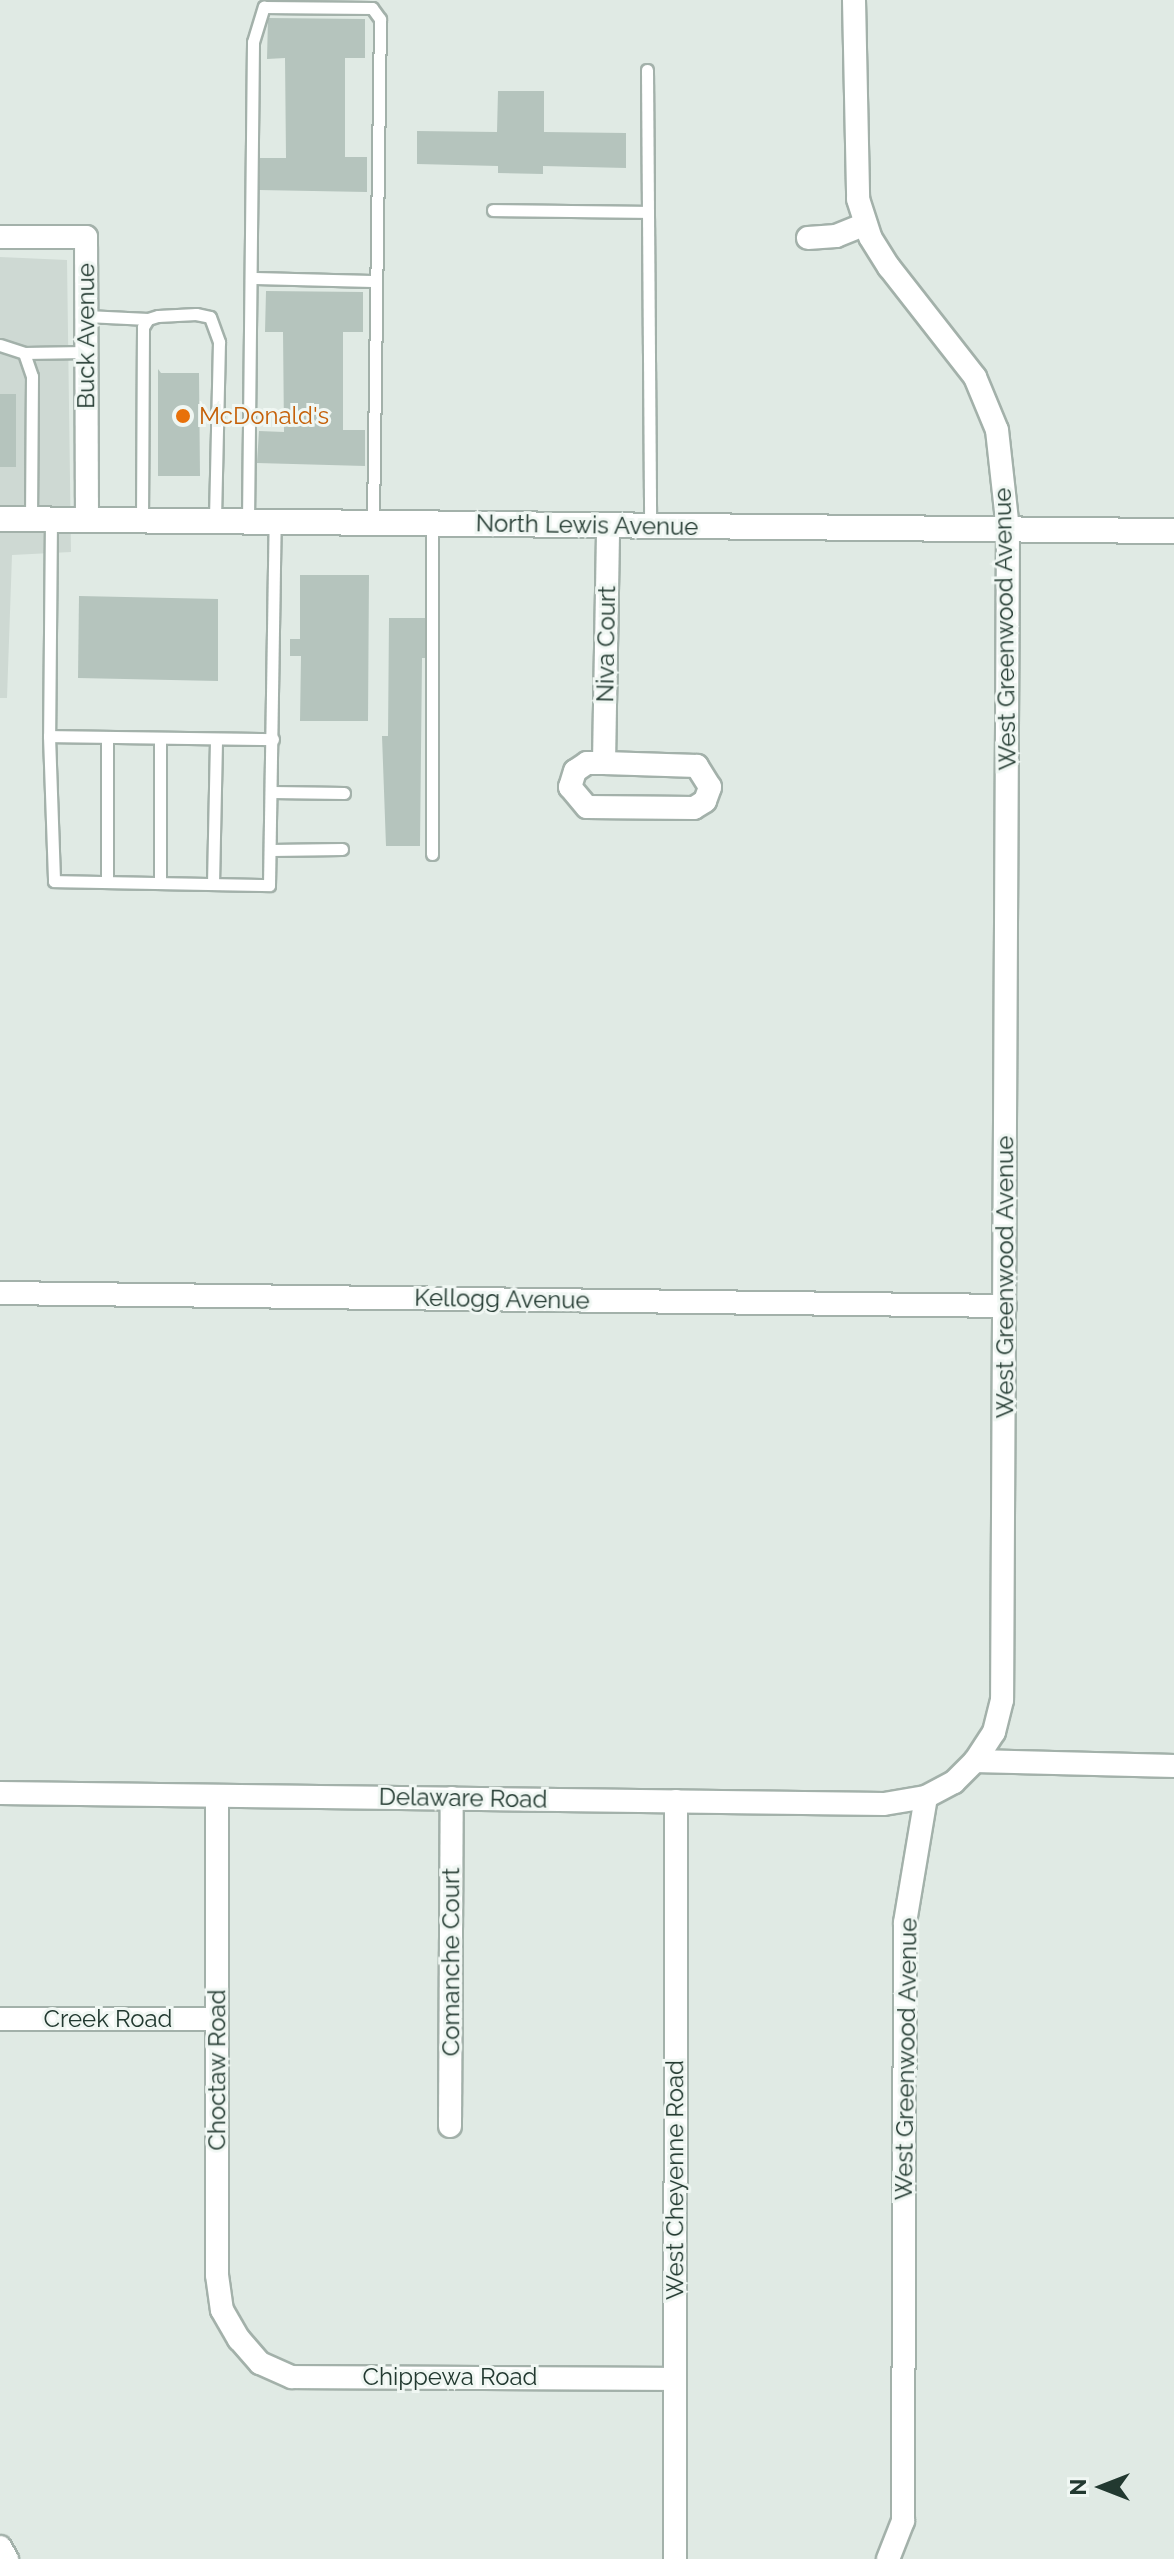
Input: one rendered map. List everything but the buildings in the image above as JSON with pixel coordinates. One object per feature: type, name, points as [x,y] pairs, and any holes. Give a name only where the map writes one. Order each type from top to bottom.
[{"type":"main road","name":"North Lewis Avenue","points":[[0,519],[1174,531]]},
{"type":"street","name":"West Greenwood Avenue","points":[[854,0],[855,164],[866,224],[889,267],[975,377],[997,430],[1008,529],[1002,1700],[994,1732],[975,1761],[954,1782],[926,1797],[905,1923],[903,2521],[888,2559]]},
{"type":"street","points":[[808,238],[836,236],[866,224]]},
{"type":"street","name":"Buck Avenue","points":[[1,237],[86,237],[87,520]]},
{"type":"street","name":"Niva Court","points":[[604,763],[608,525]]},
{"type":"street","points":[[587,763],[604,763],[697,766],[710,787],[705,801],[694,808],[587,807],[570,787],[575,771],[587,763]]},
{"type":"street","name":"Kellogg Avenue","points":[[0,1293],[1005,1306]]},
{"type":"street","points":[[975,1761],[1174,1766]]},
{"type":"street","name":"Delaware Road","points":[[0,1793],[884,1804],[926,1797]]},
{"type":"street","name":"Choctaw Road","points":[[217,1796],[217,2275],[222,2310],[239,2339]]},
{"type":"street","name":"Comanche Court","points":[[450,2126],[452,1798]]},
{"type":"street","name":"West Cheyenne Road","points":[[675,2559],[676,1801]]},
{"type":"street","name":"Creek Road","points":[[0,2019],[217,2019]]},
{"type":"street","name":"Chippewa Road","points":[[239,2339],[260,2363],[292,2377],[675,2379]]},
{"type":"street","points":[[0,2547],[7,2559]]},
{"type":"lane","points":[[248,521],[256,22],[264,7],[372,8],[380,19],[373,523]]},
{"type":"lane","points":[[647,70],[650,526]]},
{"type":"lane","points":[[493,210],[648,212]]},
{"type":"lane","points":[[251,278],[376,281]]},
{"type":"lane","points":[[86,316],[148,319],[196,314],[210,317],[217,329],[215,521]]},
{"type":"lane","points":[[142,520],[140,349],[148,319]]},
{"type":"lane","points":[[0,345],[24,353],[86,352]]},
{"type":"lane","points":[[24,353],[32,376],[41,519],[54,881],[269,885],[275,522]]},
{"type":"lane","points":[[432,523],[432,854]]},
{"type":"lane","points":[[49,736],[273,739]]},
{"type":"lane","points":[[107,737],[107,882]]},
{"type":"lane","points":[[160,738],[160,883]]},
{"type":"lane","points":[[213,884],[216,739]]},
{"type":"lane","points":[[272,792],[344,793]]},
{"type":"lane","points":[[271,850],[342,849]]},
{"type":"shaded area","points":[[0,257],[67,260],[71,552],[12,555],[7,698],[0,698]]},
{"type":"place","name":"McDonald's","points":[[183,416]]}]
